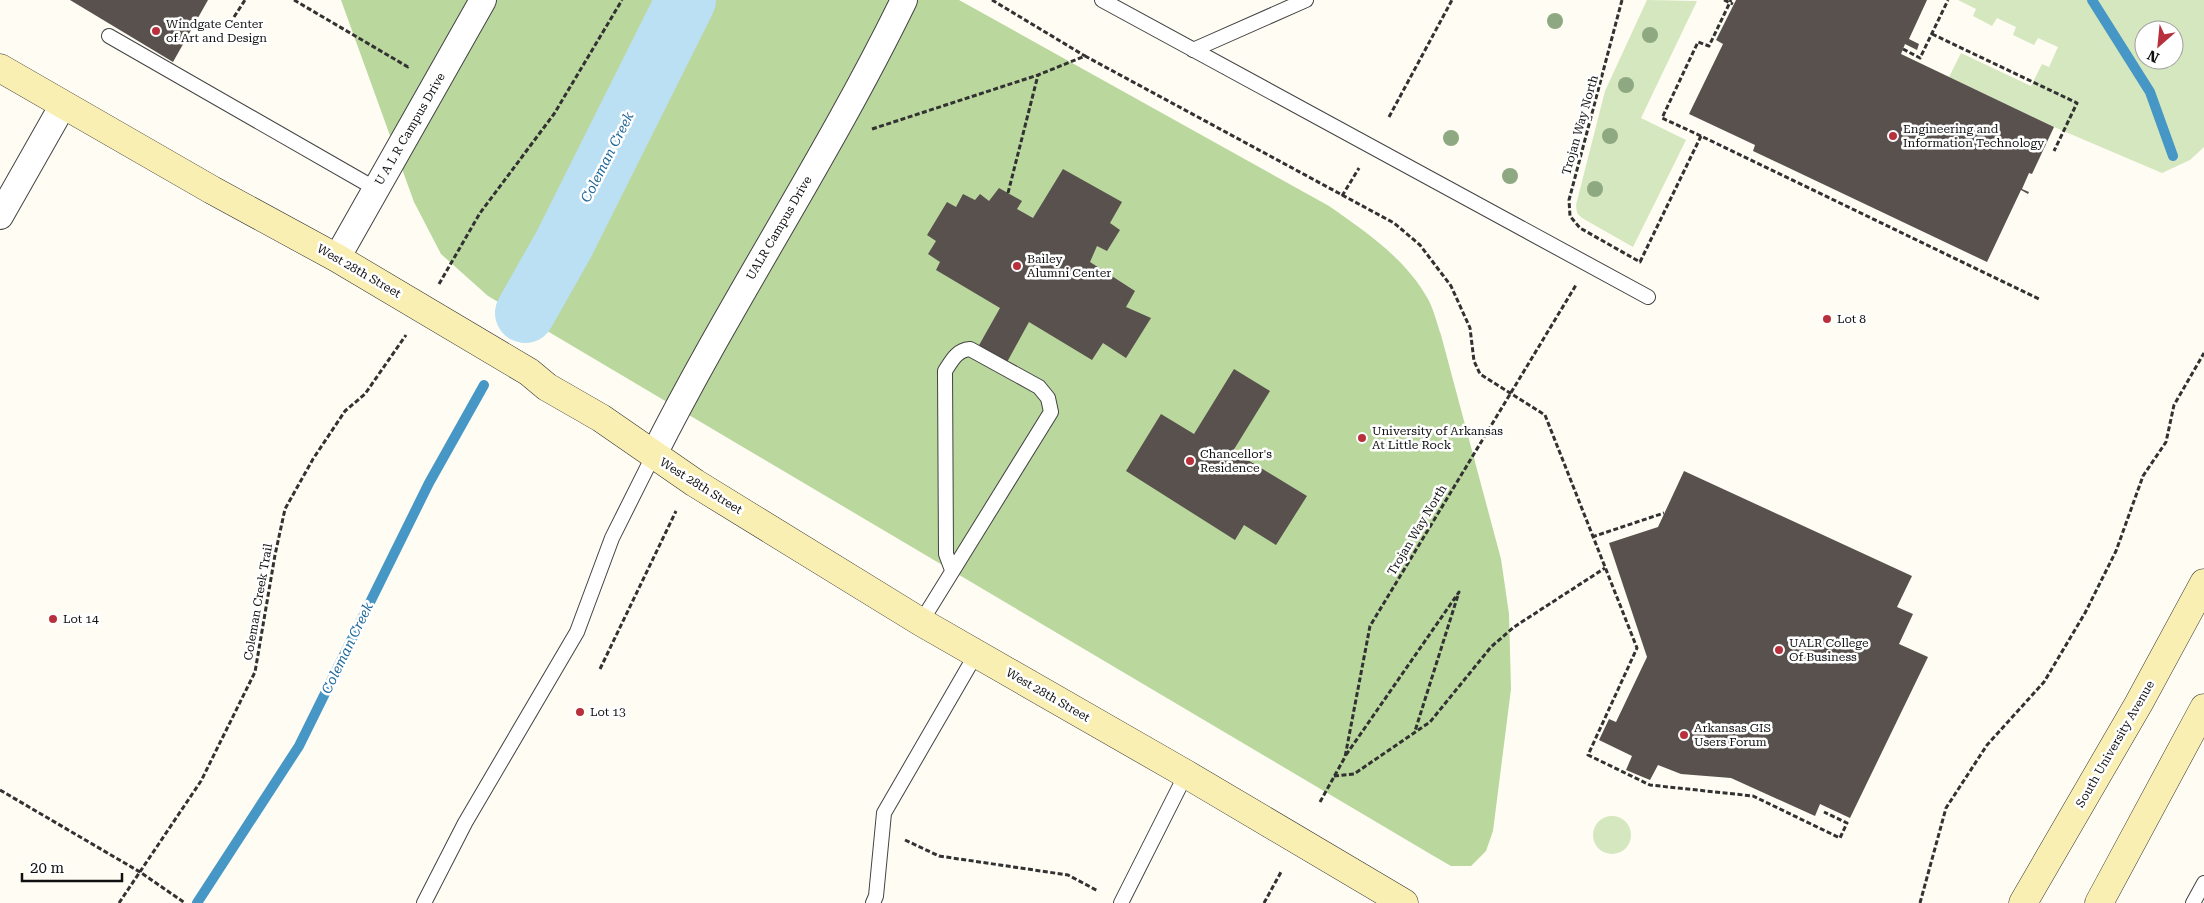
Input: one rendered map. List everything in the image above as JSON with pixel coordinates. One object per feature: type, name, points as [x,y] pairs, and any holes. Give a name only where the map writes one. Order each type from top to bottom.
[{"type":"street","name":"U A L R Campus Drive","points":[[337,258],[483,0]]},
{"type":"street","name":"UALR Campus Drive","points":[[653,456],[708,353],[874,62],[904,0]]},
{"type":"street","name":"West 28th Street","points":[[0,68],[337,258],[479,342],[529,372],[547,387],[601,418],[653,456],[921,622],[1186,774],[1404,903]]},
{"type":"street","points":[[0,216],[64,105]]},
{"type":"street","name":"South University Avenue","points":[[2023,903],[2139,703],[2204,583]]},
{"type":"street","points":[[2099,903],[2204,708]]},
{"type":"lane","points":[[1102,0],[1648,297]]},
{"type":"lane","points":[[1193,50],[1306,0]]},
{"type":"lane","points":[[109,36],[376,189]]},
{"type":"lane","points":[[921,622],[1051,412],[1048,398],[1039,387],[970,349],[962,350],[945,371],[946,554],[952,570]]},
{"type":"lane","points":[[424,903],[465,823],[577,632],[612,538],[653,456]]},
{"type":"lane","points":[[874,903],[884,814],[976,654]]},
{"type":"lane","points":[[1120,903],[1186,774]]},
{"type":"lane","points":[[2193,903],[2204,884]]},
{"type":"path","points":[[234,17],[245,0]]},
{"type":"path","points":[[294,0],[408,67]]},
{"type":"path","points":[[437,287],[480,213],[554,114],[622,0]]},
{"type":"path","points":[[992,0],[1085,56],[1394,223],[1408,233],[1432,258],[1459,300],[1470,328],[1476,369],[1486,379],[1545,415],[1636,648],[1588,755],[1650,786],[1753,796],[1840,838],[1847,823],[1824,812]]},
{"type":"path","points":[[1389,117],[1452,0]]},
{"type":"path","name":"Trojan Way North","points":[[1622,0],[1568,200],[1570,216],[1574,222],[1640,262],[1701,136]]},
{"type":"path","points":[[1724,0],[1731,2],[1709,46],[1698,42],[1662,118],[2039,299]]},
{"type":"path","points":[[1904,49],[1920,58],[1948,0]]},
{"type":"path","points":[[1932,34],[2077,103],[2054,150]]},
{"type":"path","points":[[866,131],[1038,75],[1085,56]]},
{"type":"path","points":[[1008,193],[1038,75]]},
{"type":"path","points":[[1342,196],[1360,165]]},
{"type":"path","name":"Trojan Way North","points":[[1320,802],[1345,757],[1370,626],[1576,285]]},
{"type":"path","name":"Coleman Creek Trail","points":[[119,903],[201,781],[255,672],[275,555],[285,509],[313,458],[340,419],[365,394],[405,336]]},
{"type":"path","points":[[1920,903],[1946,808],[1987,745],[2044,682],[2085,613],[2116,551],[2143,476],[2166,442],[2174,405],[2204,353]]},
{"type":"path","points":[[600,669],[676,511]]},
{"type":"path","points":[[1592,537],[1664,513]]},
{"type":"path","points":[[1334,776],[1354,774],[1433,720],[1491,647],[1514,627],[1605,568]]},
{"type":"path","points":[[1345,757],[1459,592],[1415,732]]},
{"type":"path","points":[[0,790],[140,872],[185,903]]},
{"type":"path","points":[[902,849],[904,840],[939,856],[1068,875],[1098,891]]},
{"type":"path","points":[[1264,903],[1281,872]]},
{"type":"green space","points":[[341,0],[959,0],[1329,206],[1357,226],[1384,247],[1408,271],[1419,284],[1434,312],[1501,559],[1509,614],[1511,689],[1493,831],[1486,851],[1471,866],[1451,866],[488,296],[441,254],[414,202]]},
{"type":"green space","points":[[1647,0],[1697,1],[1641,118],[1686,140],[1633,247],[1582,218],[1577,213],[1576,205],[1605,91]]},
{"type":"green space","points":[[1958,0],[2204,0],[2204,147],[2190,160],[2162,173],[2054,127],[1949,77],[1961,53],[2031,86],[2042,64],[2049,67],[2058,47],[2038,38],[2034,45],[2013,35],[2016,27],[1997,18],[1992,26],[1973,16],[1976,9]]},
{"type":"green space","points":[[1612,816],[1625,822],[1631,835],[1625,848],[1612,854],[1599,848],[1593,835],[1599,822]]},
{"type":"building","name":"Windgate Center of Art and Design","points":[[70,0],[208,0],[173,62]]},
{"type":"building","name":"Engineering and Information Technology","points":[[1736,0],[1927,0],[1909,39],[1919,44],[1917,50],[1905,44],[1901,54],[2054,127],[2032,174],[2029,173],[2022,189],[2029,192],[2028,194],[2021,190],[1987,262],[1753,151],[1755,145],[1689,114],[1723,44],[1716,40]]},
{"type":"building","name":"Bailey Alumni Center","points":[[1063,169],[1122,202],[1110,223],[1120,230],[1107,251],[1097,246],[1090,262],[1135,291],[1126,307],[1151,318],[1126,358],[1103,343],[1092,360],[1029,322],[1006,364],[978,347],[1000,308],[936,270],[940,262],[928,254],[936,241],[927,235],[947,202],[956,207],[963,194],[975,200],[980,194],[989,201],[999,188],[1022,201],[1017,209],[1033,218]]},
{"type":"building","name":"Chancellor's Residence","points":[[1234,369],[1270,391],[1233,451],[1307,496],[1276,545],[1244,525],[1235,540],[1126,471],[1161,414],[1194,434]]},
{"type":"building","name":"UALR College Of Business","points":[[1684,471],[1912,576],[1897,607],[1913,614],[1899,644],[1928,657],[1850,818],[1820,804],[1815,816],[1731,778],[1681,774],[1658,765],[1650,780],[1626,770],[1632,756],[1599,740],[1609,719],[1616,722],[1647,657],[1609,543],[1658,527]]},
{"type":"waterway","name":"Coleman Creek","points":[[525,313],[564,244],[686,0]]},
{"type":"waterway","points":[[2092,0],[2150,92],[2173,156]]},
{"type":"waterway","name":"Coleman Creek","points":[[197,903],[299,746],[429,483],[484,385]]},
{"type":"place","name":"Windgate Center of Art and Design","points":[[156,31]]},
{"type":"place","name":"Engineering and Information Technology","points":[[1893,136]]},
{"type":"place","name":"Bailey Alumni Center","points":[[1017,266]]},
{"type":"place","name":"Lot 8","points":[[1827,319]]},
{"type":"place","name":"University of Arkansas At Little Rock","points":[[1362,438]]},
{"type":"place","name":"Chancellor's Residence","points":[[1190,461]]},
{"type":"place","name":"Lot 14","points":[[53,619]]},
{"type":"place","name":"UALR College Of Business","points":[[1779,650]]},
{"type":"place","name":"Lot 13","points":[[580,712]]},
{"type":"place","name":"Arkansas GIS Users Forum","points":[[1684,735]]}]
